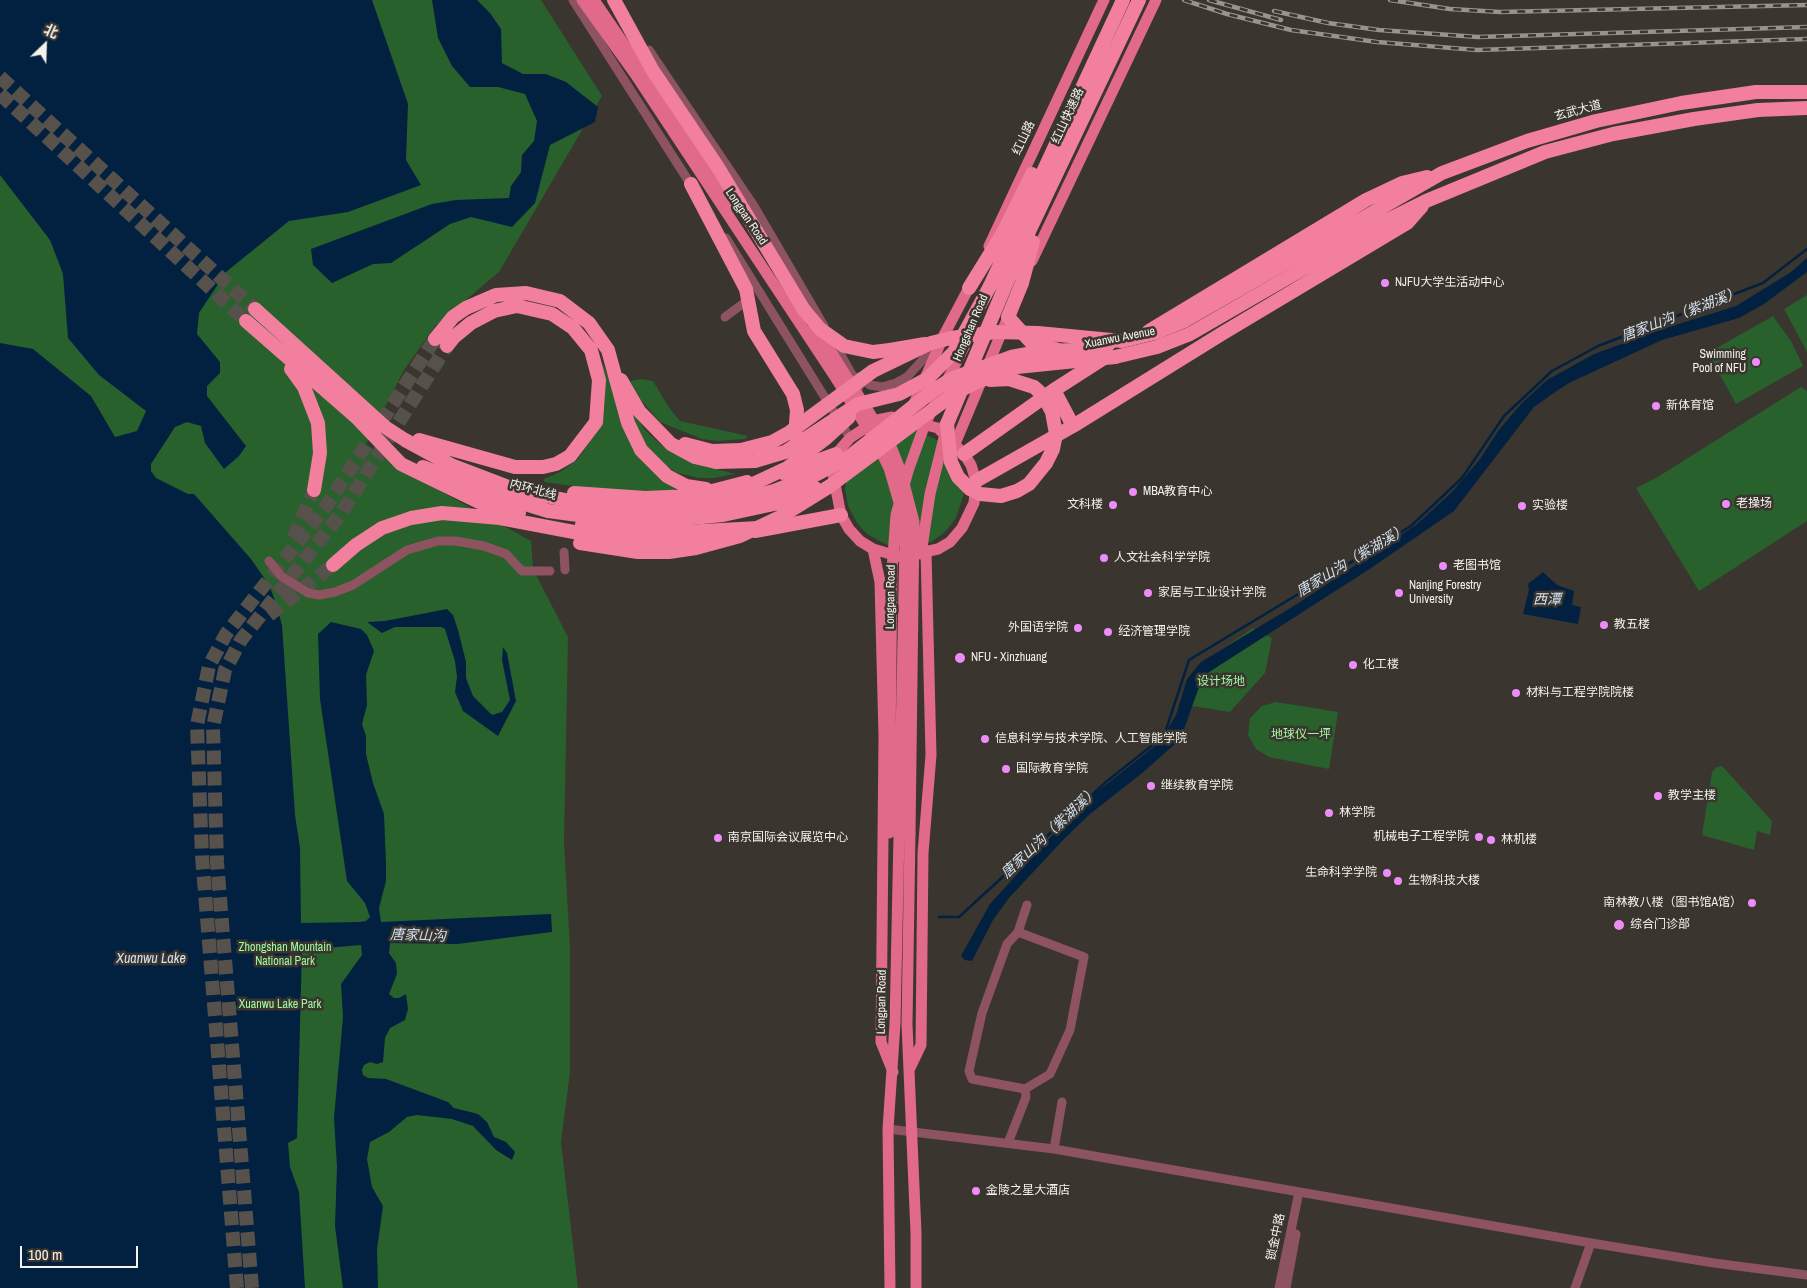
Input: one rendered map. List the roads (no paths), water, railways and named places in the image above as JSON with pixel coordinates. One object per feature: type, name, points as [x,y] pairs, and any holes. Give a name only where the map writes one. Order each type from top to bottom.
[{"type":"highway","points":[[615,0],[653,71],[719,169],[804,310],[820,329],[844,346],[873,352],[996,332],[1038,333],[1122,344]]},
{"type":"highway","name":"红山快速路","points":[[1019,239],[1070,111],[1123,0]]},
{"type":"highway","name":"红山快速路","points":[[1019,239],[1083,120],[1139,0]]},
{"type":"highway","name":"玄武大道","points":[[1122,344],[1184,321],[1442,173],[1527,141],[1605,119],[1681,103],[1746,94],[1807,92]]},
{"type":"highway","points":[[976,481],[1073,426],[1223,332],[1407,223],[1426,201],[1545,152],[1613,134],[1703,117],[1758,110],[1807,108]]},
{"type":"highway","points":[[969,288],[1003,233],[1032,173],[1070,111]]},
{"type":"highway","points":[[1083,120],[1028,254],[1022,282],[1008,317],[1030,341],[1053,350],[1076,352],[1122,344]]},
{"type":"highway","points":[[960,449],[1054,390],[1122,344],[1366,200],[1402,183],[1442,173]]},
{"type":"highway","points":[[691,184],[746,289],[754,331],[784,378],[795,402],[797,425],[788,461],[783,469],[771,477]]},
{"type":"highway","name":"Xuanwu Avenue","points":[[860,466],[955,393],[977,382],[1017,367],[1115,357],[1175,341],[1253,300],[1384,222],[1426,201]]},
{"type":"highway","name":"Hongshan Road","points":[[714,456],[755,461],[785,452],[858,404],[908,390],[938,369],[954,352],[990,286],[1019,239]]},
{"type":"highway","name":"Hongshan Road","points":[[947,424],[1019,239]]},
{"type":"highway","points":[[435,338],[454,317],[482,299],[512,292],[538,294],[560,302],[590,323],[606,345],[615,368],[639,411],[671,444],[685,452],[714,456],[746,449],[781,437],[802,425],[873,371],[931,343]]},
{"type":"highway","points":[[425,444],[515,467],[543,467],[556,464],[570,456],[596,422],[599,380],[591,350],[573,328],[552,314],[517,306],[494,310],[471,322],[447,346]]},
{"type":"highway","name":"内环北线","points":[[255,309],[341,385],[385,427],[451,465],[519,491],[597,506],[660,508],[697,505]]},
{"type":"highway","name":"内环北线","points":[[246,321],[279,352],[400,454],[423,467],[499,496],[548,511],[616,520],[660,521],[723,515],[774,504],[819,487],[860,466]]},
{"type":"highway","name":"Xuanwu Avenue","points":[[697,505],[735,500],[774,491],[831,468],[849,457],[934,390],[954,378],[982,366],[1038,352],[1122,344]]},
{"type":"highway","points":[[279,352],[304,387],[318,423],[320,453],[314,490]]},
{"type":"highway","points":[[615,368],[628,423],[634,438],[649,460],[667,476],[686,486],[719,489]]},
{"type":"highway","points":[[947,424],[950,462],[958,477],[970,489],[980,494],[1001,496],[1016,492],[1029,484],[1046,463],[1055,442],[1055,422],[1048,403],[1040,391],[1009,379],[977,382]]},
{"type":"highway","points":[[341,385],[425,444],[494,473],[523,482],[580,495],[654,498],[693,496],[771,477],[803,457],[825,439],[848,418],[858,404]]},
{"type":"highway","points":[[1054,390],[1073,426]]},
{"type":"highway","points":[[357,418],[402,464],[479,502],[512,512],[600,528],[641,532],[666,533],[778,527]]},
{"type":"highway","points":[[697,505],[836,454]]},
{"type":"highway","points":[[500,518],[536,532],[580,543],[622,550],[652,552],[685,550],[752,532],[780,517],[860,466]]},
{"type":"highway","points":[[333,565],[382,528],[411,518],[442,513],[500,518],[637,544],[667,544],[841,515]]},
{"type":"main road","name":"Longpan Road","points":[[582,0],[635,74],[876,442],[896,488],[903,516],[905,541],[895,1035],[894,1072],[888,1129],[890,1288]]},
{"type":"main road","name":"Longpan Road","points":[[594,0],[657,90],[879,427],[902,472],[910,501],[915,541],[907,1035],[916,1233],[916,1288]]},
{"type":"main road","name":"红山路","points":[[907,419],[944,336],[969,288],[1104,0]]},
{"type":"main road","points":[[1022,282],[1156,0]]},
{"type":"main road","points":[[883,847],[890,833],[892,570],[896,515],[908,471],[925,424],[975,325],[990,286]]},
{"type":"main road","points":[[960,449],[1008,317]]},
{"type":"main road","points":[[892,417],[907,419],[938,428],[960,449],[971,465],[976,481],[974,503],[962,528],[950,542],[938,549],[900,557],[873,550],[860,541],[849,529],[841,515],[833,474],[836,454],[850,438],[877,420],[892,417]]},
{"type":"main road","points":[[923,853],[916,833],[918,590],[930,494],[947,424]]},
{"type":"main road","points":[[873,550],[880,582],[883,847],[880,1042],[894,1072]]},
{"type":"main road","points":[[909,1070],[921,1045],[923,853],[930,755],[926,552]]},
{"type":"street","points":[[573,0],[755,283],[850,438]]},
{"type":"street","name":"Longpan Road","points":[[615,0],[754,206],[877,420]]},
{"type":"street","points":[[725,317],[744,303]]},
{"type":"street","points":[[847,366],[860,379],[870,385],[882,387],[896,383],[907,377],[944,336]]},
{"type":"street","points":[[269,561],[281,576],[308,593],[319,595],[335,592],[353,585],[407,550],[438,542],[456,541],[484,546],[506,554],[522,571],[550,570]]},
{"type":"street","points":[[564,552],[566,570]]},
{"type":"street","points":[[1018,932],[1084,957],[1070,1030],[1066,1039],[1050,1074],[1025,1089],[972,1079],[969,1071],[975,1038],[985,1004],[1007,944],[1018,932],[1027,905]]},
{"type":"street","points":[[1008,1143],[1026,1097],[1025,1089]]},
{"type":"street","points":[[1054,1149],[1062,1102]]},
{"type":"street","points":[[888,1129],[1054,1149],[1591,1243],[1714,1263],[1807,1275]]},
{"type":"street","name":"锁金中路","points":[[1279,1288],[1301,1192]]},
{"type":"street","name":"锁金中路","points":[[1286,1288],[1301,1192]]},
{"type":"street","points":[[1575,1288],[1591,1243]]},
{"type":"water","name":"Xuanwu Lake","points":[[0,0],[372,0],[408,104],[406,160],[421,185],[348,212],[289,221],[226,272],[199,313],[197,334],[220,362],[220,373],[207,386],[207,396],[246,446],[239,456],[224,469],[205,443],[201,426],[187,422],[175,427],[151,464],[151,471],[156,478],[188,494],[194,494],[251,559],[269,585],[276,603],[282,625],[295,815],[300,848],[301,923],[360,922],[366,921],[370,917],[365,903],[347,881],[320,699],[318,634],[331,622],[361,629],[367,635],[374,651],[366,675],[367,705],[362,724],[366,736],[366,754],[373,783],[384,814],[386,881],[379,908],[381,922],[551,914],[552,932],[457,944],[390,943],[389,953],[396,963],[397,974],[389,994],[394,998],[399,998],[406,994],[408,1009],[405,1020],[390,1028],[385,1038],[383,1062],[377,1064],[370,1062],[364,1065],[363,1075],[368,1078],[386,1079],[448,1102],[454,1108],[478,1114],[487,1122],[494,1137],[506,1142],[515,1152],[512,1160],[496,1150],[473,1126],[452,1119],[417,1115],[407,1117],[389,1132],[370,1142],[367,1159],[372,1187],[383,1206],[377,1249],[378,1288],[343,1288],[335,1226],[337,1167],[334,1118],[343,1017],[341,984],[362,955],[361,945],[302,950],[297,1138],[288,1143],[290,1167],[299,1192],[305,1288],[0,1288],[0,343],[33,349],[91,396],[115,437],[137,431],[146,411],[99,375],[68,338],[63,274],[50,240],[0,175]]},
{"type":"water","points":[[432,0],[477,0],[490,13],[501,29],[502,63],[523,74],[546,74],[566,82],[598,107],[595,122],[550,145],[535,203],[512,227],[471,217],[450,224],[391,263],[373,264],[332,283],[313,265],[311,249],[432,204],[456,200],[509,198],[511,186],[521,172],[522,155],[534,141],[537,121],[525,94],[498,87],[470,87],[452,66],[438,38]]},
{"type":"water","points":[[1807,258],[1807,272],[1764,304],[1739,318],[1662,340],[1571,382],[1558,390],[1534,407],[1454,511],[1368,570],[1203,676],[1184,729],[1175,744],[1141,774],[1090,814],[1064,839],[1009,898],[993,920],[972,961],[965,960],[961,956],[990,904],[1079,806],[1160,742],[1176,715],[1187,679],[1201,662],[1297,604],[1416,525],[1453,491],[1480,459],[1498,431],[1521,404],[1547,380],[1594,354],[1666,328],[1736,306],[1791,272]]},
{"type":"water","name":"西潭","points":[[1543,572],[1557,585],[1574,591],[1572,605],[1581,607],[1578,624],[1523,614],[1529,590],[1528,584]]},
{"type":"water","points":[[447,609],[453,615],[458,630],[466,662],[466,678],[473,696],[492,715],[502,712],[510,700],[502,660],[503,647],[507,653],[516,701],[498,736],[463,711],[455,692],[457,677],[455,661],[445,629],[441,627],[395,627],[382,633],[367,622],[385,621]]},
{"type":"waterway","name":"唐家山沟（紫湖溪）","points":[[939,917],[959,917],[1107,781],[1164,736],[1189,660],[1411,526],[1462,478],[1504,416],[1552,371],[1598,346],[1763,283],[1807,249]]},
{"type":"waterway","points":[[426,1096],[437,1100]]},
{"type":"tunnel","points":[[0,77],[255,309]]},
{"type":"tunnel","points":[[0,94],[246,321]]},
{"type":"tunnel","points":[[237,1288],[202,856],[197,725],[209,666],[226,634],[327,505],[435,339]]},
{"type":"tunnel","points":[[252,1288],[217,862],[213,727],[225,670],[241,640],[340,515],[447,346]]},
{"type":"tunnel","points":[[293,538],[314,490]]},
{"type":"tunnel","points":[[269,615],[333,565]]},
{"type":"railway","points":[[1184,0],[1227,14],[1291,30],[1377,42],[1477,50],[1807,39]]},
{"type":"railway","points":[[1209,0],[1281,20]]},
{"type":"railway","points":[[1390,0],[1450,9],[1500,12],[1807,5]]},
{"type":"railway","points":[[1274,11],[1328,23],[1379,30],[1478,37],[1807,27]]},
{"type":"place","name":"NJFU大学生活动中心","points":[[1385,283]]},
{"type":"place","name":"Swimming Pool of NFU","points":[[1756,362]]},
{"type":"place","name":"新体育馆","points":[[1656,406]]},
{"type":"place","name":"MBA教育中心","points":[[1133,492]]},
{"type":"place","name":"老操场","points":[[1726,504]]},
{"type":"place","name":"文科楼","points":[[1113,505]]},
{"type":"place","name":"实验楼","points":[[1522,506]]},
{"type":"place","name":"人文社会科学学院","points":[[1104,558]]},
{"type":"place","name":"老图书馆","points":[[1443,566]]},
{"type":"place","name":"家居与工业设计学院","points":[[1148,593]]},
{"type":"place","name":"Nanjing Forestry University","points":[[1399,593]]},
{"type":"place","name":"教五楼","points":[[1604,625]]},
{"type":"place","name":"外国语学院","points":[[1078,628]]},
{"type":"place","name":"经济管理学院","points":[[1108,632]]},
{"type":"place","name":"NFU - Xinzhuang","points":[[960,658]]},
{"type":"place","name":"化工楼","points":[[1353,665]]},
{"type":"place","name":"材料与工程学院院楼","points":[[1516,693]]},
{"type":"place","name":"信息科学与技术学院、人工智能学院","points":[[985,739]]},
{"type":"place","name":"国际教育学院","points":[[1006,769]]},
{"type":"place","name":"继续教育学院","points":[[1151,786]]},
{"type":"place","name":"教学主楼","points":[[1658,796]]},
{"type":"place","name":"林学院","points":[[1329,813]]},
{"type":"place","name":"机械电子工程学院","points":[[1479,837]]},
{"type":"place","name":"南京国际会议展览中心","points":[[718,838]]},
{"type":"place","name":"林机楼","points":[[1491,840]]},
{"type":"place","name":"生命科学学院","points":[[1387,873]]},
{"type":"place","name":"生物科技大楼","points":[[1398,881]]},
{"type":"place","name":"南林教八楼（图书馆A馆）","points":[[1752,903]]},
{"type":"place","name":"综合门诊部","points":[[1619,925]]},
{"type":"place","name":"金陵之星大酒店","points":[[976,1191]]},
{"type":"park label","name":"设计场地","points":[[1221,682]]},
{"type":"park label","name":"地球仪一坪","points":[[1301,735]]},
{"type":"park label","name":"Zhongshan Mountain National Park","points":[[285,955]]},
{"type":"park label","name":"Xuanwu Lake Park","points":[[280,1005]]},
{"type":"water label","name":"唐家山沟","points":[[418,936]]}]
